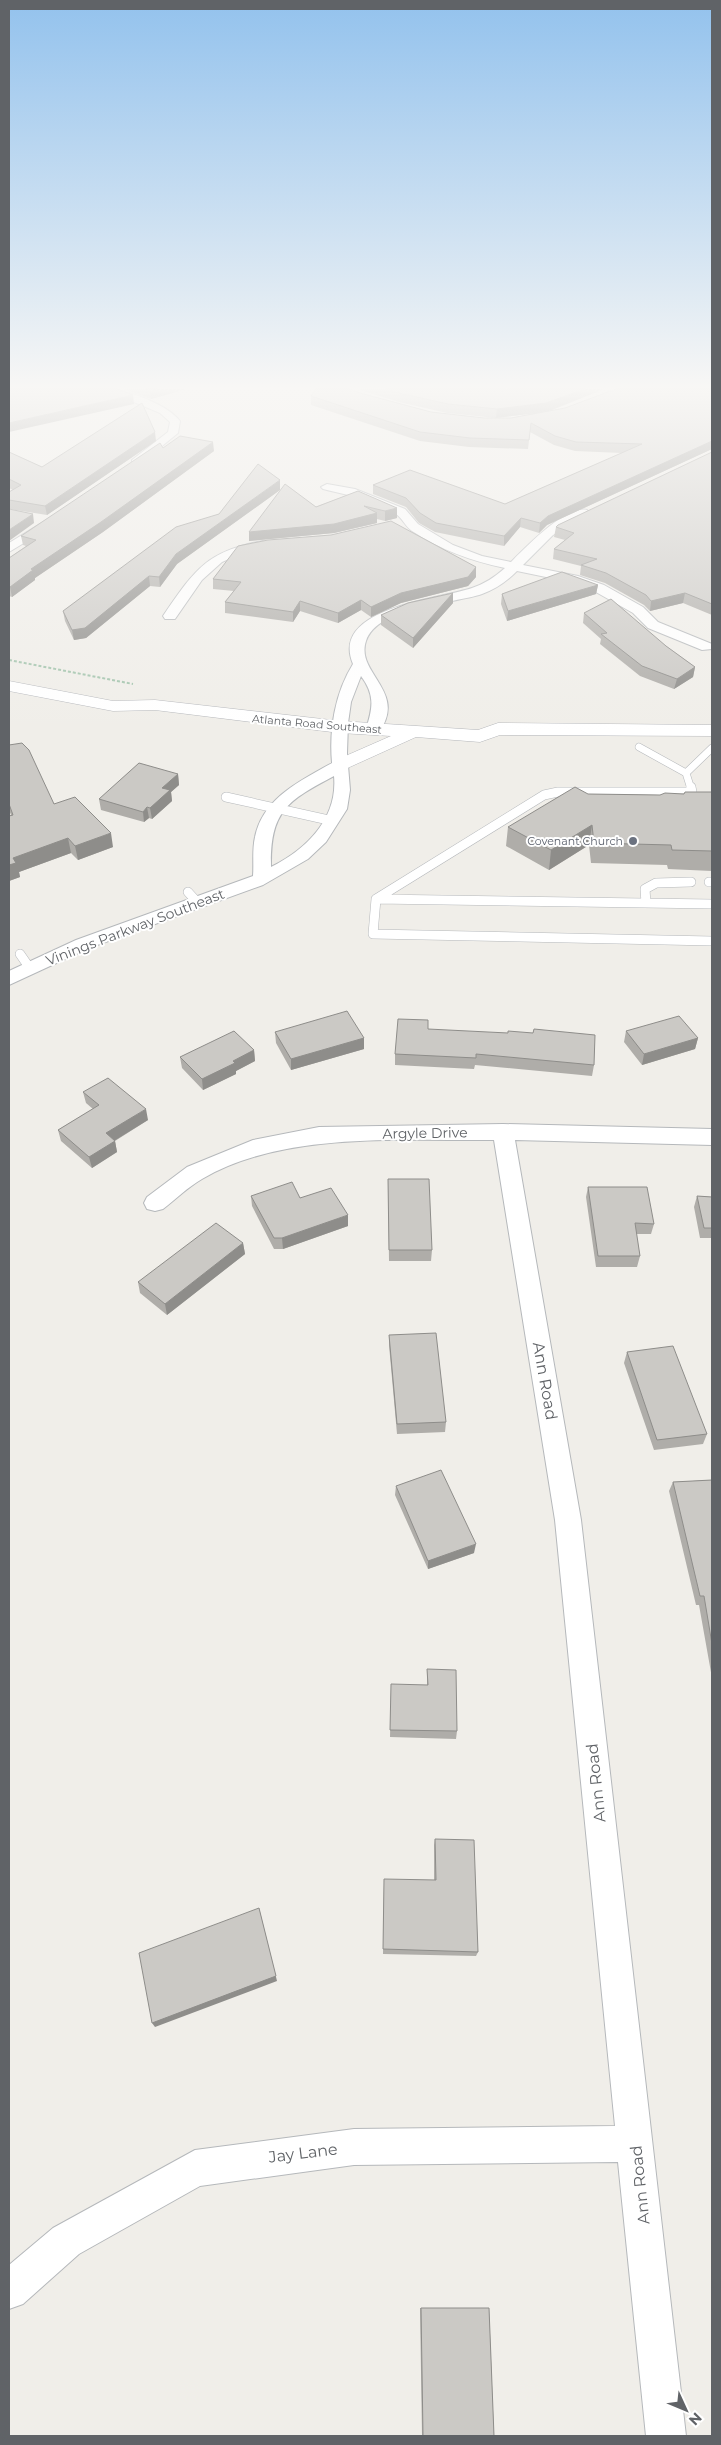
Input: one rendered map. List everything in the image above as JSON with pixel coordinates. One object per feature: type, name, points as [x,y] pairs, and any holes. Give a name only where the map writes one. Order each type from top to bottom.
[{"type":"main road","name":"Atlanta Road Southeast","points":[[9,670],[124,692],[155,705]]},
{"type":"main road","name":"Atlanta Road Southeast","points":[[9,686],[113,706],[155,705],[340,727],[480,736],[497,744],[712,747]]},
{"type":"main road","name":"Atlanta Road Southeast","points":[[480,736],[498,729],[642,732],[712,730]]},
{"type":"main road","points":[[341,765],[370,750],[416,732]]},
{"type":"street","points":[[380,503],[400,512],[408,521],[431,539],[448,548],[479,559],[573,579],[599,588],[638,610],[654,625],[707,647]]},
{"type":"street","points":[[374,729],[380,702],[373,682],[359,666],[359,640],[365,629],[382,617],[416,605],[478,591],[502,580],[552,530],[593,508]]},
{"type":"street","points":[[9,548],[54,519],[34,518]]},
{"type":"street","points":[[393,524],[408,521]]},
{"type":"street","points":[[170,616],[195,579],[210,562],[232,552],[279,544]]},
{"type":"street","name":"Vinings Parkway Southeast","points":[[9,979],[24,960],[193,898],[283,868],[311,850],[333,821],[343,797],[344,780],[339,743],[340,727],[350,680],[359,666]]},
{"type":"street","points":[[262,876],[262,838],[274,809],[288,796],[341,765]]},
{"type":"street","name":"Argyle Drive","points":[[155,1203],[196,1173],[252,1148],[318,1135],[503,1132],[712,1137]]},
{"type":"street","name":"Ann Road","points":[[503,1132],[568,1520],[666,2436]]},
{"type":"street","name":"Jay Lane","points":[[9,2290],[66,2241],[195,2168],[354,2147],[635,2144]]},
{"type":"lane","points":[[639,747],[686,773],[692,792]]},
{"type":"lane","points":[[686,773],[712,747]]},
{"type":"lane","points":[[376,899],[544,796],[558,792],[702,793]]},
{"type":"lane","points":[[226,797],[333,821]]},
{"type":"lane","points":[[646,903],[646,889],[656,883],[691,882]]},
{"type":"lane","points":[[376,899],[712,904]]},
{"type":"lane","points":[[376,899],[373,934],[712,941]]},
{"type":"building","points":[[28,503],[49,503],[45,506]]},
{"type":"building","points":[[70,503],[127,503],[31,569],[33,570],[10,587],[9,558],[36,540],[21,536]]},
{"type":"building","points":[[228,503],[248,503],[176,554],[159,577],[149,576],[85,628],[72,630],[63,611],[176,527],[219,514]]},
{"type":"building","points":[[271,503],[311,503],[316,507],[326,503],[386,503],[397,508],[385,511],[364,506],[377,513],[334,524],[249,532]]},
{"type":"building","points":[[411,503],[502,503],[576,503],[548,516],[540,523],[521,518],[504,536],[436,523],[420,513]]},
{"type":"building","points":[[604,503],[712,503],[712,604],[685,593],[651,601],[646,595],[606,573],[581,565],[597,559],[554,549],[574,533],[556,527]]},
{"type":"building","points":[[9,509],[33,514],[9,530]]},
{"type":"building","points":[[391,521],[476,567],[468,577],[401,593],[371,607],[361,600],[338,613],[300,601],[293,612],[225,602],[241,582],[213,579],[238,546],[268,540],[331,535]]},
{"type":"building","points":[[562,572],[598,585],[508,611],[502,594]]},
{"type":"building","points":[[453,593],[413,638],[381,615],[408,603]]},
{"type":"building","points":[[611,599],[666,646],[695,667],[677,679],[642,666],[601,634],[607,633],[584,613]]},
{"type":"building","points":[[22,743],[29,750],[54,804],[75,797],[111,833],[75,846],[68,838],[13,858],[16,863],[9,865],[9,816],[13,815],[9,804],[9,745]]},
{"type":"building","points":[[139,763],[178,774],[162,788],[170,790],[143,812],[99,799]]},
{"type":"building","points":[[575,787],[588,794],[660,795],[665,793],[712,792],[712,851],[672,850],[671,845],[594,843],[592,825],[551,850],[508,827]]},
{"type":"building","points":[[347,1011],[364,1038],[291,1059],[275,1032]]},
{"type":"building","points":[[679,1016],[698,1038],[644,1054],[626,1031]]},
{"type":"building","points":[[398,1019],[428,1020],[428,1029],[533,1033],[534,1029],[595,1035],[594,1065],[476,1054],[476,1058],[395,1054]]},
{"type":"building","points":[[234,1031],[254,1050],[233,1061],[235,1063],[202,1079],[180,1057]]},
{"type":"building","points":[[108,1078],[146,1109],[106,1133],[115,1141],[89,1157],[58,1130],[99,1105],[83,1092]]},
{"type":"building","points":[[388,1179],[429,1179],[432,1250],[389,1250]]},
{"type":"building","points":[[292,1182],[300,1198],[331,1188],[348,1215],[282,1238],[274,1238],[251,1196]]},
{"type":"building","points":[[588,1187],[647,1187],[654,1224],[635,1223],[640,1256],[598,1256]]},
{"type":"building","points":[[697,1196],[712,1197],[712,1228],[704,1228]]},
{"type":"building","points":[[216,1223],[243,1243],[165,1304],[138,1282]]},
{"type":"building","points":[[436,1333],[446,1422],[397,1424],[389,1335]]},
{"type":"building","points":[[673,1346],[707,1434],[657,1440],[627,1352]]},
{"type":"building","points":[[441,1470],[476,1544],[428,1561],[396,1486]]},
{"type":"building","points":[[712,1480],[712,1644],[704,1596],[700,1596],[673,1482]]},
{"type":"building","points":[[427,1669],[456,1670],[457,1731],[390,1730],[391,1684],[428,1685]]},
{"type":"building","points":[[435,1839],[474,1840],[478,1952],[383,1949],[384,1879],[436,1880]]},
{"type":"building","points":[[259,1908],[276,1976],[152,2023],[139,1953]]},
{"type":"building","points":[[421,2308],[489,2308],[494,2436],[423,2436]]},
{"type":"place","name":"Covenant Church","points":[[633,841]]}]
